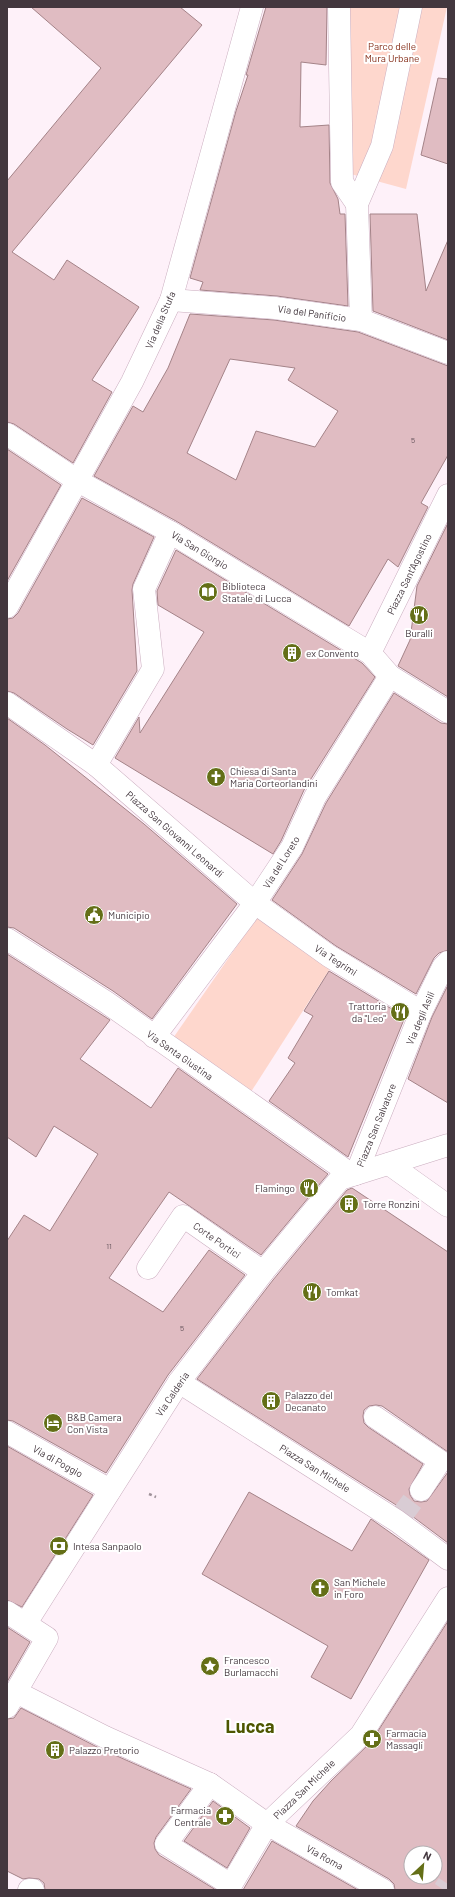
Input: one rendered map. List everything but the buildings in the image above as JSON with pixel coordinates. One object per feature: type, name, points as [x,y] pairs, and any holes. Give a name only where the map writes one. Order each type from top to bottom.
[{"type":"street","name":"Via della Stufa","points":[[7,607],[132,382],[171,300],[252,7]]},
{"type":"street","points":[[339,7],[342,182],[357,204]]},
{"type":"street","points":[[361,320],[357,204],[382,146],[411,7]]},
{"type":"street","name":"Via del Panificio","points":[[171,300],[275,308],[361,320],[448,354]]},
{"type":"street","name":"Via San Giorgio","points":[[7,434],[78,481],[170,532],[370,653],[390,676],[448,712]]},
{"type":"street","name":"Piazza Sant'Agostino","points":[[370,653],[448,495]]},
{"type":"street","points":[[96,765],[153,668],[144,589],[170,532]]},
{"type":"street","name":"Via del Loreto","points":[[154,1037],[255,903],[292,847],[315,797],[390,676]]},
{"type":"street","name":"Piazza San Giovanni Leonardi","points":[[7,703],[96,765],[255,903]]},
{"type":"street","name":"Via Tegrimi","points":[[255,903],[329,956],[421,1012]]},
{"type":"street","name":"Via Santa Giustina","points":[[7,939],[106,1002],[349,1176]]},
{"type":"street","name":"Via degli Asili","points":[[396,1077],[421,1012],[443,967],[448,962]]},
{"type":"street","name":"Piazza San Salvatore","points":[[349,1176],[396,1077]]},
{"type":"street","name":"Piazza San Salvatore","points":[[349,1176],[448,1145]]},
{"type":"street","points":[[389,1164],[448,1206]]},
{"type":"street","name":"Via Calderia","points":[[26,1623],[179,1382],[263,1272],[349,1176]]},
{"type":"street","name":"Corte Portici","points":[[148,1268],[183,1216],[263,1272]]},
{"type":"street","name":"Piazza San Michele","points":[[179,1382],[398,1520],[448,1559]]},
{"type":"street","points":[[375,1417],[440,1461],[422,1490]]},
{"type":"street","name":"Via di Poggio","points":[[7,1432],[110,1490]]},
{"type":"street","name":"Piazza San Michele","points":[[12,1699],[104,1737],[210,1784],[267,1824],[361,1735],[448,1598]]},
{"type":"street","points":[[7,1612],[47,1638],[12,1699]]},
{"type":"street","points":[[210,1784],[166,1844],[230,1888],[267,1824]]},
{"type":"street","name":"Via Roma","points":[[267,1824],[383,1890]]},
{"type":"path","points":[[149,1494],[156,1497]]},
{"type":"green space","name":"Parco delle Mura Urbane","points":[[349,7],[447,7],[406,189],[347,173]]},
{"type":"green space","points":[[257,917],[331,967],[249,1095],[171,1041]]},
{"type":"tunnel","points":[[399,1519],[421,1490]]},
{"type":"tunnel","points":[[444,1890],[448,1884]]},
{"type":"place","name":"Biblioteca Statale di Lucca","points":[[208,592]]},
{"type":"place","name":"Buralli","points":[[419,615]]},
{"type":"place","name":"ex Convento","points":[[292,653]]},
{"type":"place","name":"Chiesa di Santa Maria Corteorlandini","points":[[216,777]]},
{"type":"place","name":"Municipio","points":[[94,915]]},
{"type":"place","name":"Trattoria da \"Leo\"","points":[[400,1012]]},
{"type":"place","name":"Flamingo","points":[[309,1188]]},
{"type":"place","name":"Torre Ronzini","points":[[349,1204]]},
{"type":"place","name":"Tomkat","points":[[312,1292]]},
{"type":"place","name":"Palazzo del Decanato","points":[[271,1401]]},
{"type":"place","name":"B&B Camera Con Vista","points":[[53,1423]]},
{"type":"place","name":"Intesa Sanpaolo","points":[[59,1546]]},
{"type":"place","name":"San Michele in Foro","points":[[320,1588]]},
{"type":"place","name":"Francesco Burlamacchi","points":[[210,1666]]},
{"type":"place","name":"Farmacia Massagli","points":[[372,1739]]},
{"type":"place","name":"Palazzo Pretorio","points":[[55,1750]]},
{"type":"place","name":"Farmacia Centrale","points":[[225,1816]]},
{"type":"district","name":"Lucca","points":[[250,1726]]}]
